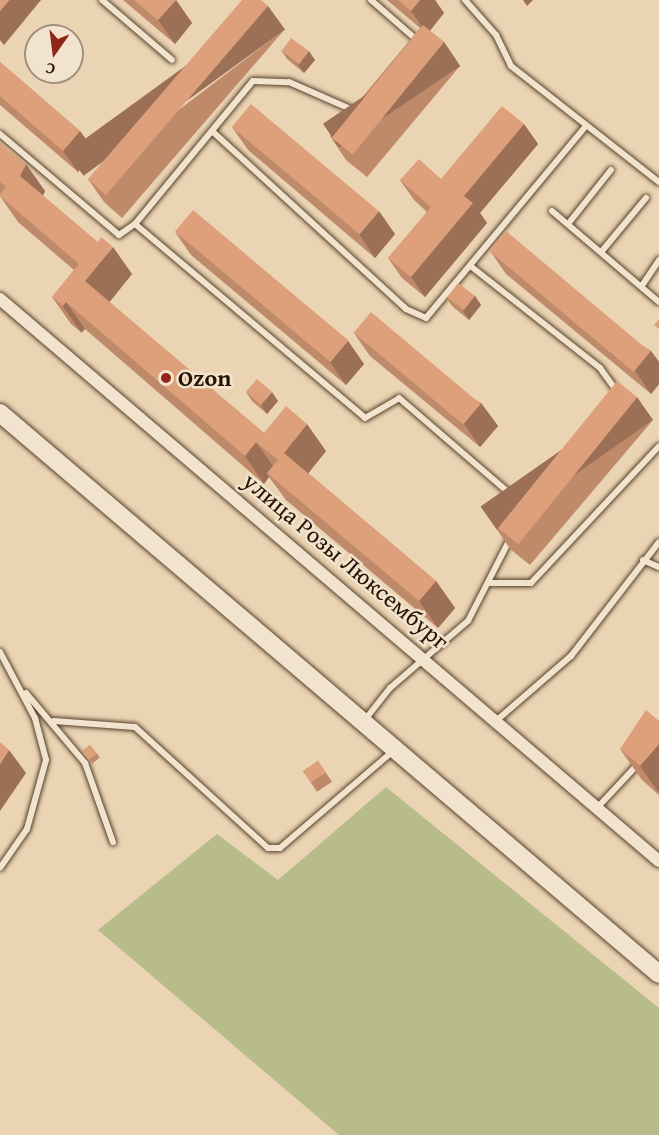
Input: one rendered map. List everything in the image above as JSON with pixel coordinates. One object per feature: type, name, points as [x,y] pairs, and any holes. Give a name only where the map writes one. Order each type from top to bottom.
[{"type":"main road","points":[[0,413],[361,724],[657,969]]},
{"type":"street","name":"улица Розы Люксембург","points":[[0,299],[425,659],[659,861]]},
{"type":"lane","points":[[102,0],[172,60]]},
{"type":"lane","points":[[371,0],[421,44],[413,52]]},
{"type":"lane","points":[[465,0],[496,35],[511,66],[585,127],[659,182]]},
{"type":"lane","points":[[0,134],[119,235],[135,224],[253,81],[289,82],[356,113],[364,104]]},
{"type":"lane","points":[[212,131],[418,318],[426,318],[473,268],[585,127]]},
{"type":"lane","points":[[568,224],[611,170]]},
{"type":"lane","points":[[602,251],[646,198]]},
{"type":"lane","points":[[552,211],[643,284],[659,302]]},
{"type":"lane","points":[[135,224],[365,418],[399,398],[515,493],[525,513]]},
{"type":"lane","points":[[643,284],[659,260]]},
{"type":"lane","points":[[473,268],[600,368],[618,390],[616,399]]},
{"type":"lane","points":[[490,583],[531,583],[659,446]]},
{"type":"lane","points":[[361,724],[390,688],[468,621],[490,583],[501,550],[516,532]]},
{"type":"lane","points":[[496,720],[571,656],[659,542]]},
{"type":"lane","points":[[643,560],[659,567]]},
{"type":"lane","points":[[0,652],[24,691],[54,721],[85,763],[113,842]]},
{"type":"lane","points":[[0,868],[27,829],[46,760],[24,691]]},
{"type":"lane","points":[[54,721],[135,727],[268,848],[280,848],[393,750]]},
{"type":"lane","points":[[597,808],[643,758]]},
{"type":"green space","points":[[386,787],[659,1008],[659,1135],[339,1135],[98,930],[217,834],[278,880]]},
{"type":"building","points":[[0,0],[9,0],[0,11]]},
{"type":"building","points":[[134,0],[176,0],[158,20]]},
{"type":"building","points":[[242,0],[261,0],[268,6],[106,195],[88,179]]},
{"type":"building","points":[[398,0],[420,0],[411,11]]},
{"type":"building","points":[[423,25],[444,42],[353,155],[332,138]]},
{"type":"building","points":[[291,38],[309,51],[299,64],[282,51]]},
{"type":"building","points":[[0,62],[80,131],[63,151],[0,96]]},
{"type":"building","points":[[251,104],[379,211],[360,234],[232,127]]},
{"type":"building","points":[[502,106],[524,124],[464,196],[473,203],[411,277],[388,258],[431,207],[400,180],[419,159],[441,179]]},
{"type":"building","points":[[0,143],[26,164],[20,176],[98,242],[101,237],[113,247],[85,281],[264,433],[286,406],[307,424],[284,453],[436,581],[419,601],[267,473],[278,460],[256,442],[245,456],[66,302],[63,306],[52,297],[79,264],[0,196],[6,187],[0,182]]},
{"type":"building","points":[[193,210],[349,340],[331,362],[175,231]]},
{"type":"building","points":[[506,231],[650,352],[633,372],[489,251]]},
{"type":"building","points":[[458,283],[475,296],[464,310],[447,297]]},
{"type":"building","points":[[371,312],[481,404],[463,425],[354,333]]},
{"type":"building","points":[[659,319],[659,329],[654,325]]},
{"type":"building","points":[[257,379],[272,392],[261,405],[246,392]]},
{"type":"building","points":[[617,381],[637,397],[518,544],[498,528]]},
{"type":"building","points":[[646,710],[659,721],[659,744],[640,766],[620,749]]},
{"type":"building","points":[[0,742],[9,750],[0,764]]},
{"type":"building","points":[[90,745],[97,754],[89,760],[82,751]]},
{"type":"building","points":[[318,761],[326,773],[311,783],[303,771]]},
{"type":"place","name":"Ozon","points":[[166,378]]}]
